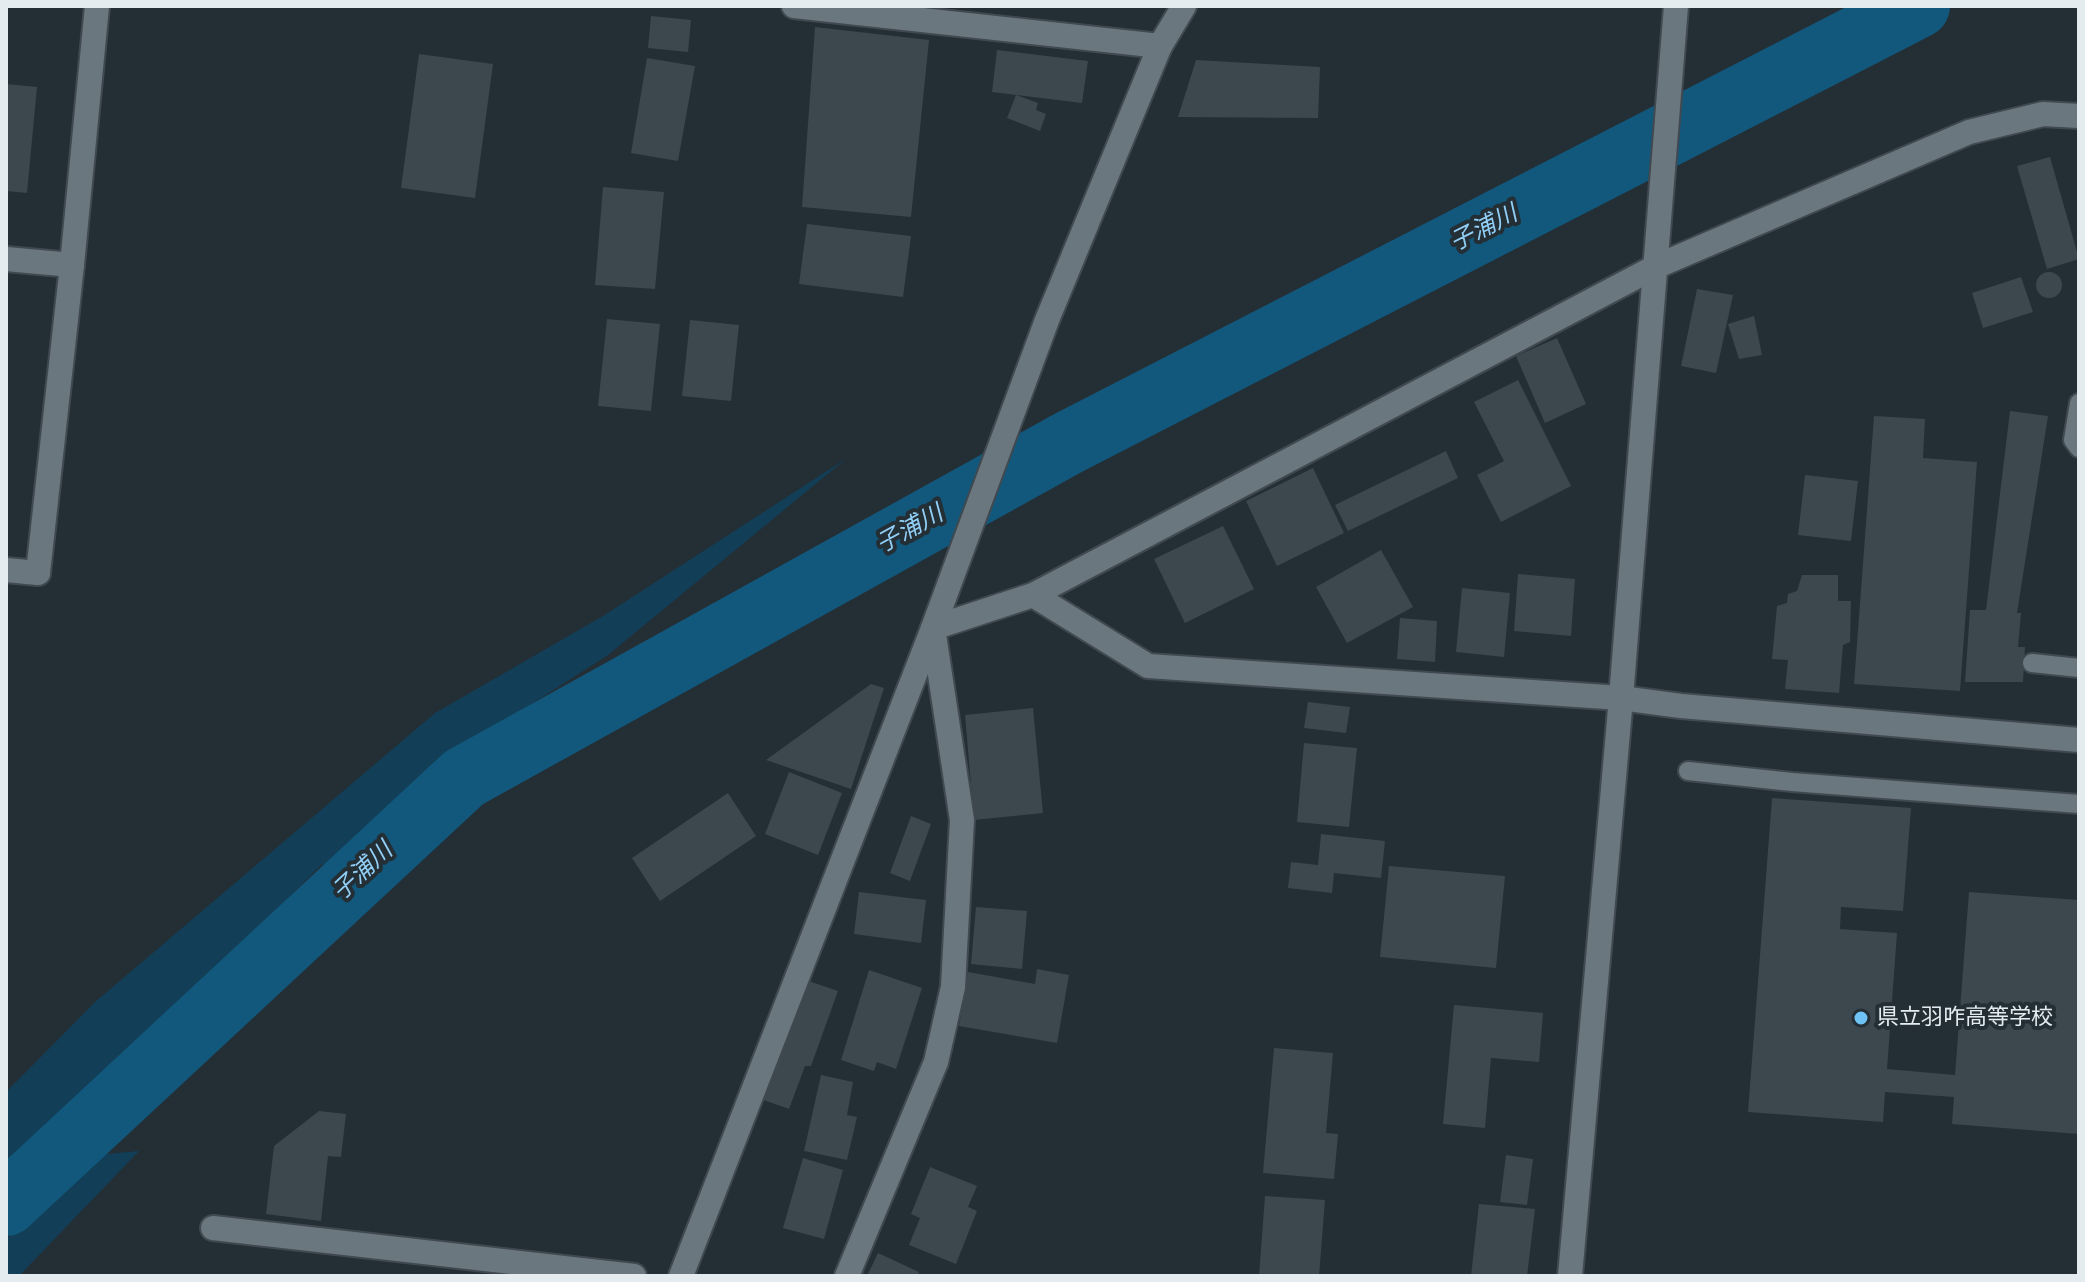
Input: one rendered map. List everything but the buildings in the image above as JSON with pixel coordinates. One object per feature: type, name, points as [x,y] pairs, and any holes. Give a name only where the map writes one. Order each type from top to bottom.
[{"type":"street","points":[[6,570],[38,573],[97,6]]},
{"type":"street","points":[[794,6],[1160,46]]},
{"type":"street","points":[[681,1276],[933,628],[1047,320],[1160,46],[1184,6]]},
{"type":"street","points":[[1570,1276],[1621,698],[1676,6]]},
{"type":"street","points":[[933,628],[1033,595],[1655,267],[1969,132],[2043,114],[2079,116]]},
{"type":"street","points":[[6,259],[72,265]]},
{"type":"street","points":[[1033,595],[1148,666],[1621,698],[1681,706],[2079,740]]},
{"type":"street","points":[[847,1276],[936,1062],[953,987],[962,820],[933,628]]},
{"type":"street","points":[[213,1228],[634,1276]]},
{"type":"lane","points":[[2079,403],[2073,440],[2079,448]]},
{"type":"lane","points":[[2032,663],[2079,668]]},
{"type":"lane","points":[[1688,771],[2079,804]]},
{"type":"shaded area","points":[[847,458],[608,655],[444,760],[436,785],[346,861],[321,865],[6,1183],[6,1092],[95,1002],[435,713],[603,616]]},
{"type":"shaded area","points":[[139,1151],[19,1276],[6,1276],[6,1239],[106,1154]]},
{"type":"waterway","name":"子浦川","points":[[6,1204],[464,778],[1068,443],[1918,6]]},
{"type":"place","name":"県立羽咋高等学校","points":[[1861,1018]]}]
